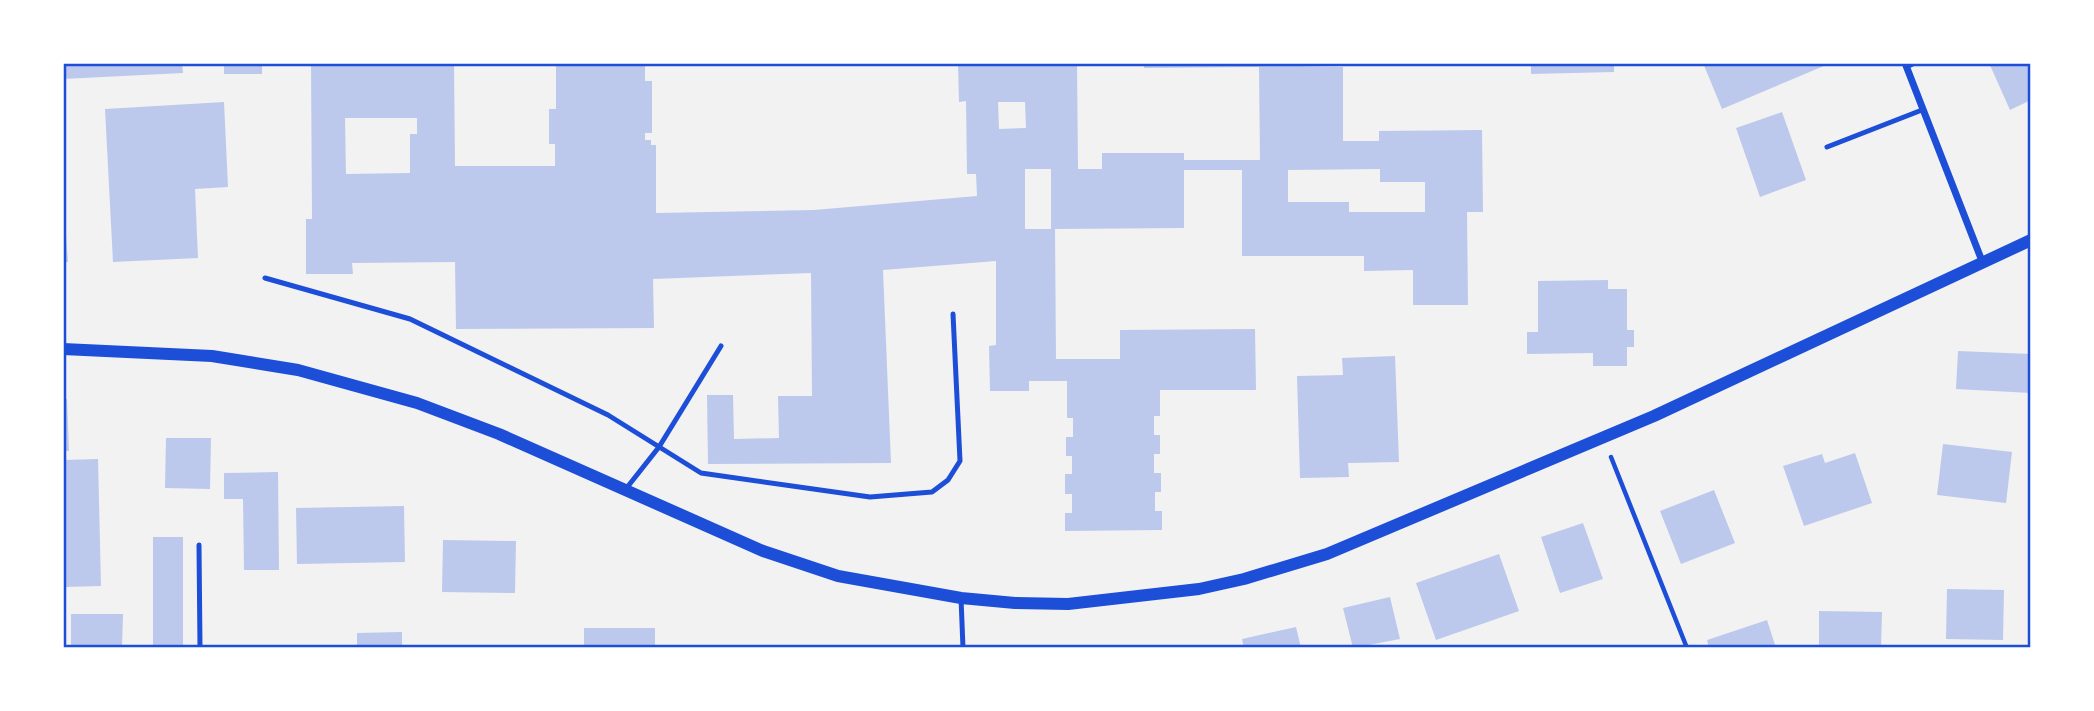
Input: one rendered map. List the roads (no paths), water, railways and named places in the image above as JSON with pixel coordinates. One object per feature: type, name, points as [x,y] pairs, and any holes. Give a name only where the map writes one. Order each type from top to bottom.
[{"type":"street","points":[[1906,65],[1982,261]]},
{"type":"street","points":[[63,349],[212,356],[299,370],[416,403],[499,434],[798,564],[838,576],[961,598],[1068,604],[1162,595],[1244,579],[1301,563],[1379,534],[1602,436],[1654,416],[2031,240]]},
{"type":"lane","points":[[1906,65],[1915,63]]},
{"type":"lane","points":[[1827,147],[1922,110]]},
{"type":"lane","points":[[265,278],[410,319],[608,415],[701,473],[870,497],[932,492],[948,480],[960,461],[953,314]]},
{"type":"lane","points":[[625,490],[659,447],[721,346]]},
{"type":"lane","points":[[199,545],[200,648]]},
{"type":"lane","points":[[961,598],[963,648]]}]
